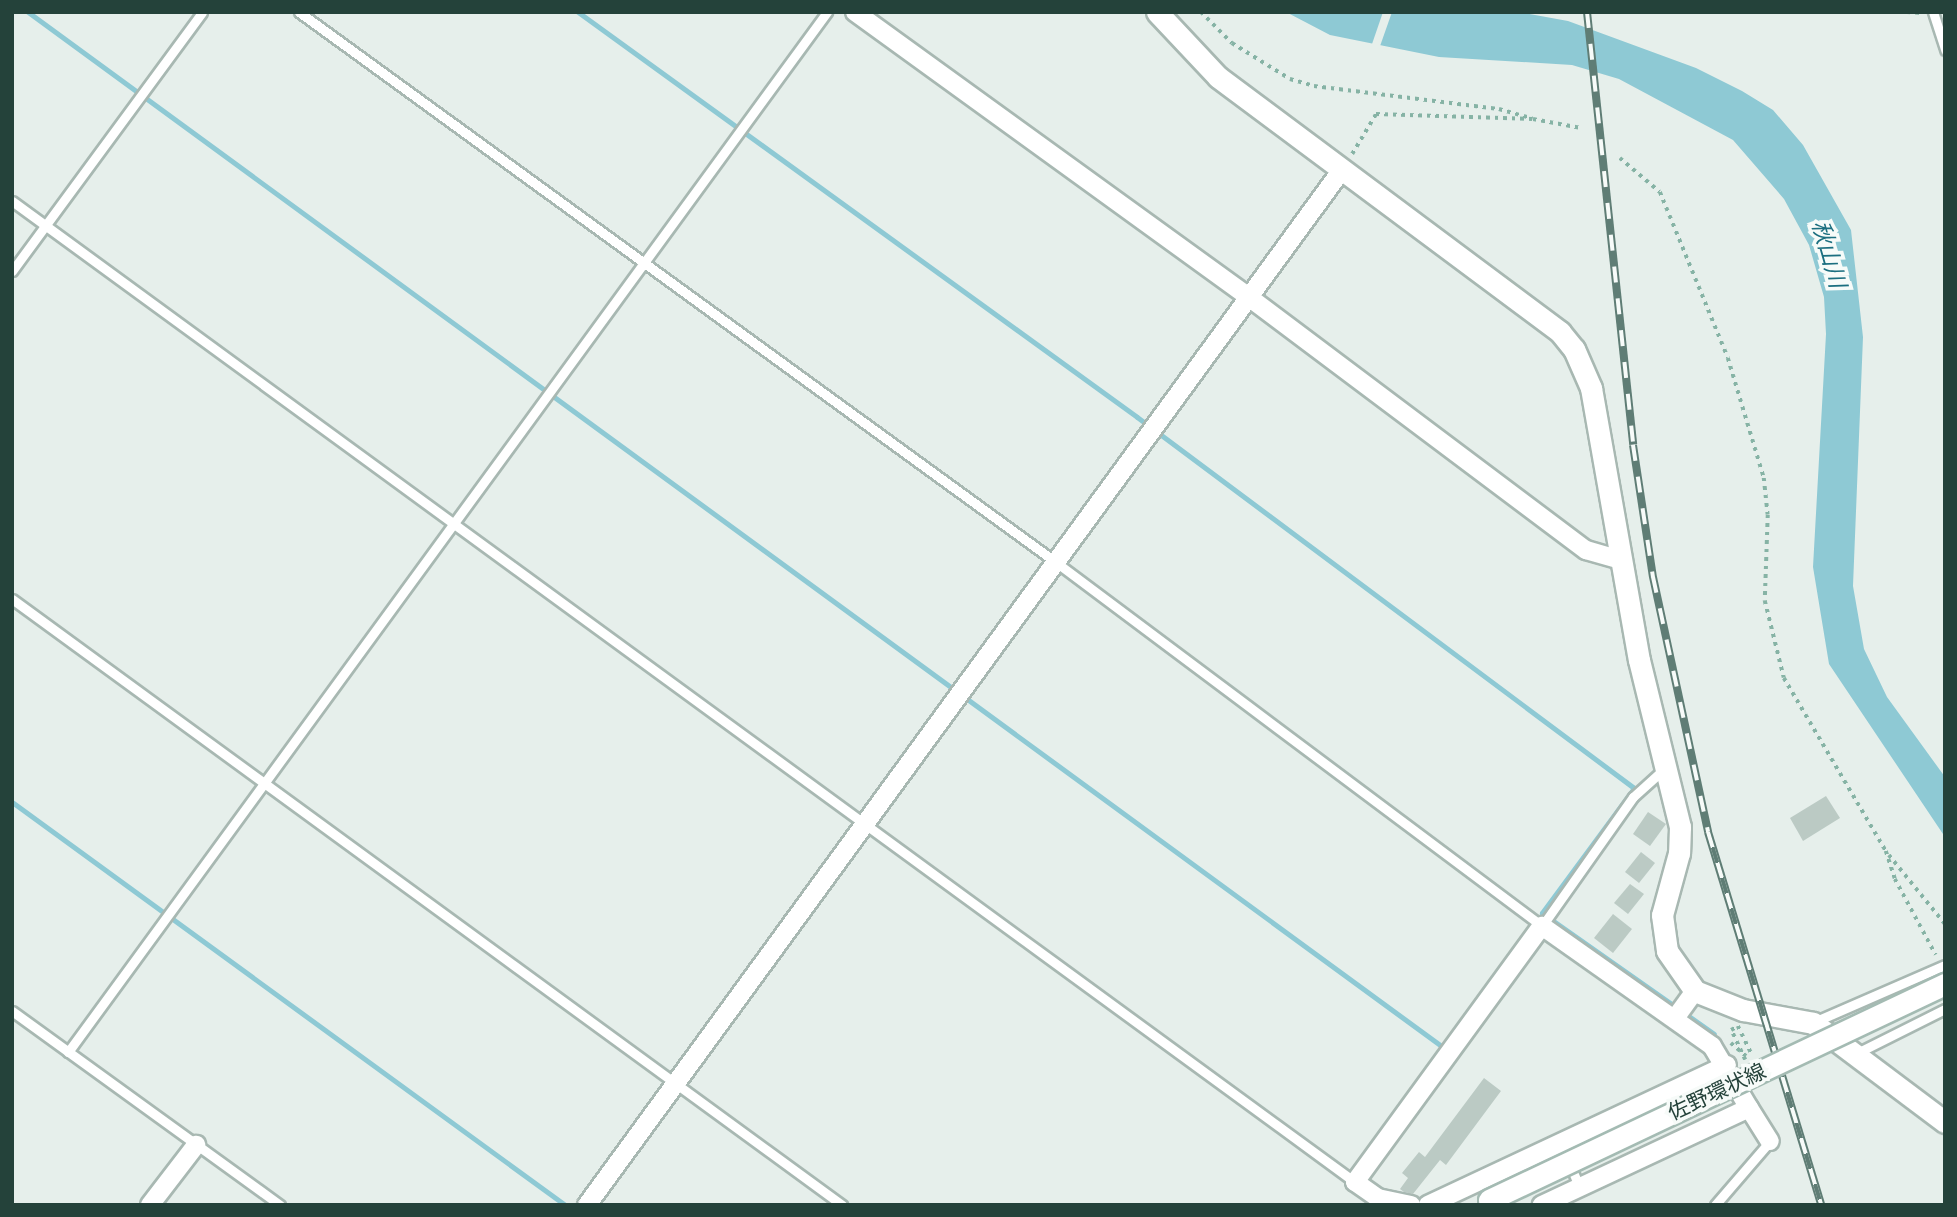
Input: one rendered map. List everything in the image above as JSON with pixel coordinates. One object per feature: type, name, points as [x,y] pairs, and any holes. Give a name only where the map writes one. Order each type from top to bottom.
[{"type":"street","points":[[855,12],[1250,298],[1586,550],[1618,559]]},
{"type":"street","points":[[1157,12],[1218,76],[1341,171],[1560,332],[1574,349],[1591,388],[1618,559],[1680,827],[1679,853],[1666,895],[1661,932],[1676,969],[1695,991],[1743,1010],[1812,1023],[1945,1122]]},
{"type":"street","points":[[587,1205],[1341,171]]},
{"type":"street","points":[[1411,1205],[1371,1195],[1355,1182],[1542,926],[1676,1017],[1712,1046],[1727,1065],[1770,1142]]},
{"type":"street","name":"佐野環状線","points":[[1489,1200],[1944,972]]},
{"type":"street","points":[[1676,1017],[1695,991]]},
{"type":"street","points":[[1428,1205],[1727,1065]]},
{"type":"street","points":[[1542,1205],[1749,1108]]},
{"type":"street","points":[[150,1205],[196,1145]]},
{"type":"lane","points":[[12,271],[202,12]]},
{"type":"lane","points":[[299,12],[640,264],[1056,563],[1542,926],[1633,797],[1666,769]]},
{"type":"lane","points":[[68,1052],[640,264],[827,12]]},
{"type":"lane","points":[[1933,12],[1945,50]]},
{"type":"lane","points":[[12,201],[1355,1182]]},
{"type":"lane","points":[[12,599],[842,1205]]},
{"type":"lane","points":[[1812,1023],[1944,972]]},
{"type":"lane","points":[[1855,1054],[1945,1010]]},
{"type":"lane","points":[[12,1012],[280,1205]]},
{"type":"lane","points":[[1715,1205],[1770,1142]]},
{"type":"lane","points":[[1562,1144],[1579,1186]]},
{"type":"path","points":[[1201,12],[1232,43],[1263,65],[1314,86],[1499,109],[1581,128]]},
{"type":"path","points":[[1341,171],[1376,114],[1534,119]]},
{"type":"path","points":[[1620,158],[1660,192],[1728,358],[1764,478],[1768,516],[1765,601],[1784,678],[1886,851],[1945,924]]},
{"type":"path","points":[[1886,851],[1895,879],[1944,972]]},
{"type":"path","points":[[1723,1035],[1738,1049],[1746,1056],[1751,1053],[1738,1026],[1731,1030],[1737,1042],[1742,1054],[1747,1065]]},
{"type":"water","name":"秋山川","points":[[1286,12],[1518,12],[1568,21],[1696,68],[1742,91],[1773,110],[1803,145],[1851,230],[1863,337],[1853,586],[1864,649],[1887,697],[1945,777],[1945,837],[1829,664],[1813,567],[1826,334],[1824,297],[1809,245],[1784,199],[1733,140],[1619,79],[1572,65],[1439,57],[1330,35]]},
{"type":"pier","points":[[1383,12],[1392,12],[1379,49],[1371,47]]},
{"type":"building","points":[[1826,796],[1840,818],[1803,841],[1790,818]]},
{"type":"building","points":[[1648,812],[1666,824],[1650,846],[1633,834]]},
{"type":"building","points":[[1641,852],[1655,863],[1639,883],[1625,872]]},
{"type":"building","points":[[1630,884],[1644,894],[1628,914],[1614,903]]},
{"type":"building","points":[[1613,914],[1632,929],[1613,953],[1594,938]]},
{"type":"building","points":[[1484,1078],[1501,1091],[1446,1165],[1440,1160],[1413,1194],[1404,1192],[1400,1189],[1408,1178],[1402,1173],[1419,1152],[1425,1157]]},
{"type":"waterway","points":[[28,12],[1440,1045]]},
{"type":"waterway","points":[[578,12],[1137,417],[1634,788],[1542,913],[1714,1034]]},
{"type":"waterway","points":[[12,802],[565,1205]]},
{"type":"railway","points":[[1587,12],[1633,445],[1653,577],[1708,832],[1821,1205]]}]
